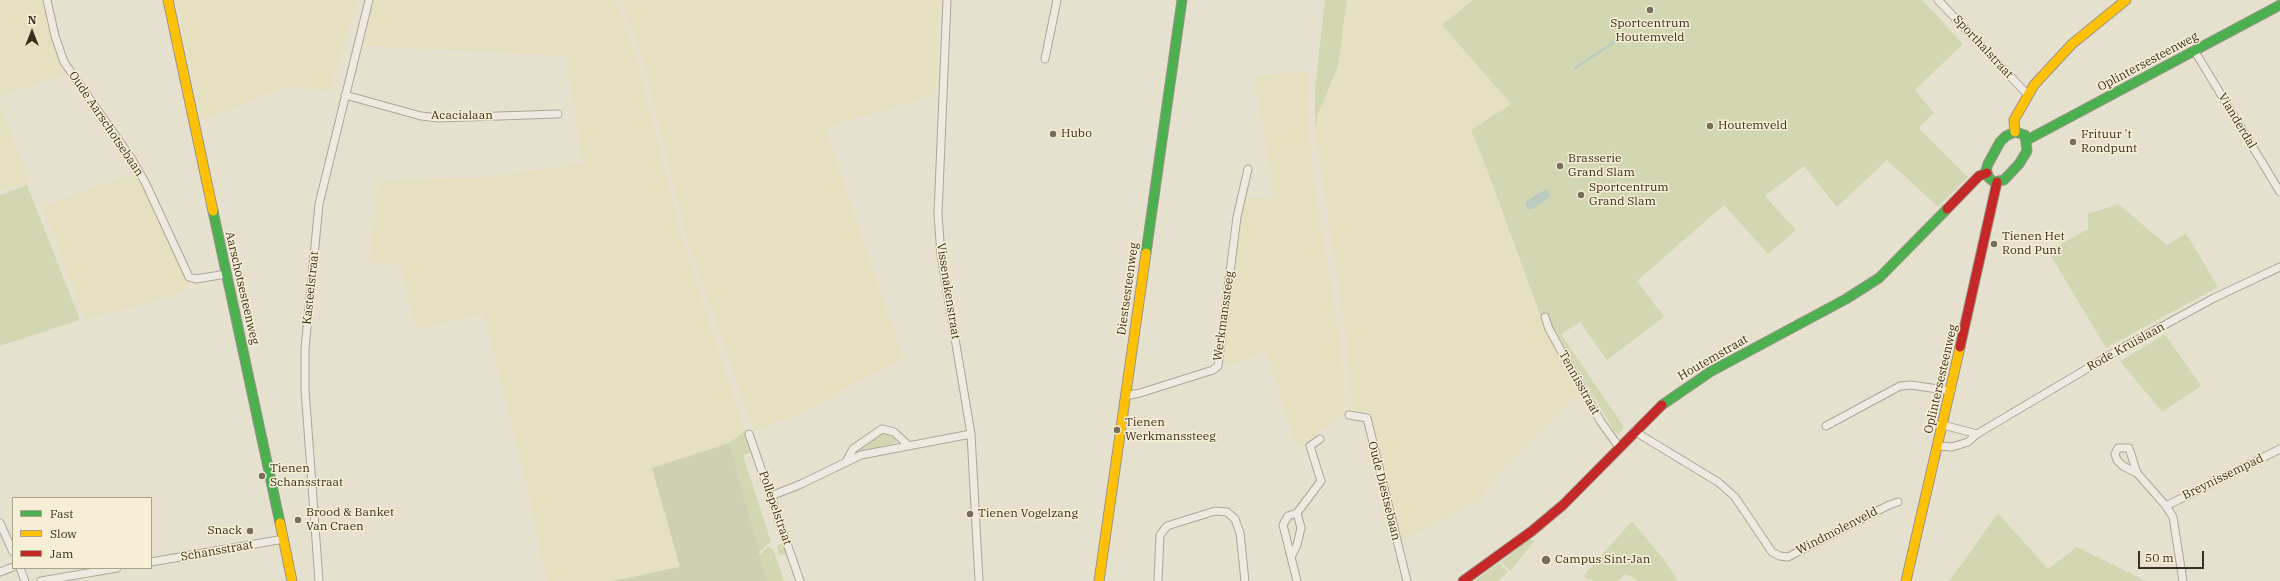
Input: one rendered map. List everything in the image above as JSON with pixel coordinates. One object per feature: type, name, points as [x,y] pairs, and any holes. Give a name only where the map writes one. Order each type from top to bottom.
[{"type":"street","name":"Oude Aarschotsebaan","points":[[47,0],[55,36],[64,62],[131,158],[145,182],[189,277],[196,279],[226,274]]},
{"type":"street","name":"Aarschotsesteenweg","points":[[168,0],[292,581]]},
{"type":"street","name":"Kasteelstraat","points":[[319,581],[305,389],[304,349],[319,204],[369,0]]},
{"type":"street","name":"Vissenakenstraat","points":[[947,0],[938,214],[941,255],[971,434],[979,581]]},
{"type":"street","points":[[1045,59],[1057,0]]},
{"type":"street","name":"Diestsesteenweg","points":[[1098,581],[1182,0]]},
{"type":"street","name":"Sporthalstraat","points":[[1938,0],[2027,94]]},
{"type":"street","points":[[2015,132],[2014,120],[2027,94],[2057,59],[2126,0]]},
{"type":"street","name":"Oplintersesteenweg","points":[[2027,140],[2280,5]]},
{"type":"street","name":"Vianderdal","points":[[2194,50],[2280,192]]},
{"type":"street","name":"Acacialaan","points":[[345,94],[421,116],[439,118],[558,114]]},
{"type":"street","points":[[2015,132],[2021,132],[2027,140],[2027,151],[2019,164],[2004,180],[1997,182],[1989,178],[1987,174],[1988,164],[2000,142],[2006,136],[2015,132]]},
{"type":"street","name":"Werkmanssteeg","points":[[1125,396],[1140,393],[1213,370],[1218,366],[1237,217],[1248,169]]},
{"type":"street","name":"Houtemstraat","points":[[1463,581],[1532,531],[1563,505],[1656,409],[1688,386],[1846,300],[1879,278],[1979,176],[1987,174]]},
{"type":"street","name":"Oplintersesteenweg","points":[[1906,581],[1951,391],[1997,182]]},
{"type":"street","name":"Rode Kruislaan","points":[[1938,446],[1952,447],[1968,442],[1977,434],[2115,352],[2214,298],[2280,267]]},
{"type":"street","name":"Tennisstraat","points":[[1545,317],[1549,329],[1601,422],[1619,447]]},
{"type":"street","points":[[1826,426],[1900,386],[1911,385],[1951,391]]},
{"type":"street","name":"Oude Diestsebaan","points":[[1349,415],[1367,418],[1407,581]]},
{"type":"street","points":[[1943,425],[1977,434]]},
{"type":"street","points":[[846,462],[853,450],[882,430],[894,432],[908,445]]},
{"type":"street","name":"Windmolenveld","points":[[1634,431],[1718,482],[1735,497],[1772,552],[1780,556],[1788,556],[1889,505],[1898,502]]},
{"type":"street","name":"Pollepelstraat","points":[[749,434],[800,581]]},
{"type":"street","points":[[771,496],[801,484],[861,455],[971,434]]},
{"type":"street","points":[[1297,581],[1283,525],[1288,516],[1297,513],[1321,481],[1310,446],[1320,439]]},
{"type":"street","name":"Breynissempad","points":[[2166,506],[2280,449]]},
{"type":"street","points":[[2137,473],[2166,506],[2173,517],[2183,581]]},
{"type":"street","points":[[1158,581],[1160,536],[1167,526],[1215,511],[1228,512],[1235,519],[1240,533],[1246,581]]},
{"type":"street","points":[[1291,557],[1297,545],[1301,528],[1297,513]]},
{"type":"street","points":[[0,523],[12,550]]},
{"type":"street","name":"Schansstraat","points":[[152,562],[284,540]]},
{"type":"street","points":[[0,572],[12,567]]},
{"type":"street","points":[[20,569],[25,581]]},
{"type":"street","points":[[40,581],[111,569]]},
{"type":"shaded area","points":[[0,0],[44,0],[48,26],[56,57],[67,73],[0,96]]},
{"type":"shaded area","points":[[176,0],[358,0],[334,73],[332,92],[287,86],[202,121]]},
{"type":"shaded area","points":[[374,0],[614,0],[621,13],[636,56],[683,242],[745,431],[729,443],[653,468],[680,567],[611,581],[547,581],[526,481],[484,313],[417,329],[401,266],[369,262],[379,180],[490,177],[583,163],[566,56],[363,46]]},
{"type":"shaded area","points":[[621,0],[939,0],[936,94],[825,128],[903,358],[800,413],[754,432],[687,238],[643,60]]},
{"type":"shaded area","points":[[1347,0],[1473,0],[1442,25],[1512,104],[1471,131],[1485,164],[1543,327],[1579,393],[1496,476],[1476,502],[1401,541],[1370,412],[1361,413],[1355,411],[1351,405],[1347,344],[1315,130],[1318,114],[1338,66]]},
{"type":"shaded area","points":[[1308,71],[1307,111],[1314,182],[1341,345],[1345,405],[1343,414],[1301,446],[1296,445],[1267,352],[1226,366],[1223,358],[1244,197],[1274,198],[1255,76]]},
{"type":"shaded area","points":[[0,104],[29,181],[0,191]]},
{"type":"shaded area","points":[[136,173],[190,285],[173,296],[85,319],[42,206]]},
{"type":"shaded area","points":[[1546,189],[1551,194],[1549,198],[1533,209],[1527,209],[1525,202]]},
{"type":"green space","points":[[1325,0],[1347,0],[1338,66],[1318,114],[1315,130],[1315,89]]},
{"type":"green space","points":[[1473,0],[1922,0],[1963,44],[1915,90],[1934,113],[1919,128],[1968,177],[1938,207],[1887,160],[1837,207],[1804,166],[1765,196],[1796,230],[1768,254],[1724,205],[1637,281],[1664,317],[1607,360],[1580,322],[1561,334],[1624,427],[1619,434],[1614,431],[1555,330],[1547,334],[1485,164],[1471,130],[1511,104],[1442,25]]},
{"type":"green space","points":[[27,185],[80,320],[0,346],[0,195]]},
{"type":"green space","points":[[2118,204],[2167,245],[2186,233],[2218,287],[2106,348],[2048,251],[2088,229],[2088,214]]},
{"type":"green space","points":[[2165,334],[2201,386],[2162,412],[2120,361]]},
{"type":"green space","points":[[745,431],[753,452],[743,455],[771,542],[758,553],[729,443]]},
{"type":"green space","points":[[887,432],[897,438],[895,443],[862,451],[861,447],[881,433]]},
{"type":"green space","points":[[729,443],[767,581],[612,581],[680,567],[652,468]]},
{"type":"green space","points":[[1998,513],[2048,569],[2077,547],[2146,581],[1949,581]]},
{"type":"green space","points":[[1632,521],[1666,562],[1678,581],[1638,581],[1628,575],[1624,575],[1618,581],[1595,581],[1585,578],[1585,574]]},
{"type":"green space","points":[[1530,539],[1534,541],[1533,543],[1510,571],[1501,562]]},
{"type":"green space","points":[[783,544],[786,553],[779,556],[777,546]]},
{"type":"green space","points":[[768,547],[773,549],[784,581],[767,581],[759,556]]},
{"type":"green space","points":[[1499,563],[1508,572],[1498,581],[1474,581]]},
{"type":"waterway","points":[[1575,68],[1622,37]]},
{"type":"traffic: fast","points":[[1146,253],[1182,0]]},
{"type":"traffic: fast","points":[[2027,140],[2280,5]]},
{"type":"traffic: fast","points":[[2015,132],[2025,135],[2027,151],[2019,164],[2004,180],[1994,182],[1989,178],[1986,170],[1988,164],[2000,142],[2006,136],[2015,132]]},
{"type":"traffic: fast","points":[[1662,405],[1710,372],[1846,299],[1879,278],[1947,209]]},
{"type":"traffic: fast","points":[[213,211],[280,523]]},
{"type":"traffic: slow","points":[[168,0],[213,211]]},
{"type":"traffic: slow","points":[[2015,132],[2014,120],[2034,85],[2072,44],[2126,0]]},
{"type":"traffic: slow","points":[[1099,581],[1146,253]]},
{"type":"traffic: slow","points":[[1906,581],[1960,347]]},
{"type":"traffic: slow","points":[[280,523],[292,581]]},
{"type":"traffic: jam","points":[[1947,209],[1979,176],[1987,173]]},
{"type":"traffic: jam","points":[[1960,347],[1997,182]]},
{"type":"traffic: jam","points":[[1463,581],[1532,531],[1563,505],[1662,405]]},
{"type":"place","name":"Sportcentrum Houtemveld","points":[[1650,10]]},
{"type":"place","name":"Houtemveld","points":[[1710,126]]},
{"type":"place","name":"Hubo","points":[[1053,134]]},
{"type":"place","name":"Frituur 't Rondpunt","points":[[2073,142]]},
{"type":"place","name":"Brasserie Grand Slam","points":[[1560,166]]},
{"type":"place","name":"Sportcentrum Grand Slam","points":[[1581,195]]},
{"type":"place","name":"Tienen Het Rond Punt","points":[[1994,244]]},
{"type":"place","name":"Tienen Werkmanssteeg","points":[[1117,430]]},
{"type":"place","name":"Tienen Schansstraat","points":[[262,476]]},
{"type":"place","name":"Tienen Vogelzang","points":[[970,514]]},
{"type":"place","name":"Brood & Banket Van Craen","points":[[298,520]]},
{"type":"place","name":"Snack","points":[[250,531]]},
{"type":"place","name":"Campus Sint-Jan","points":[[1546,560]]}]
